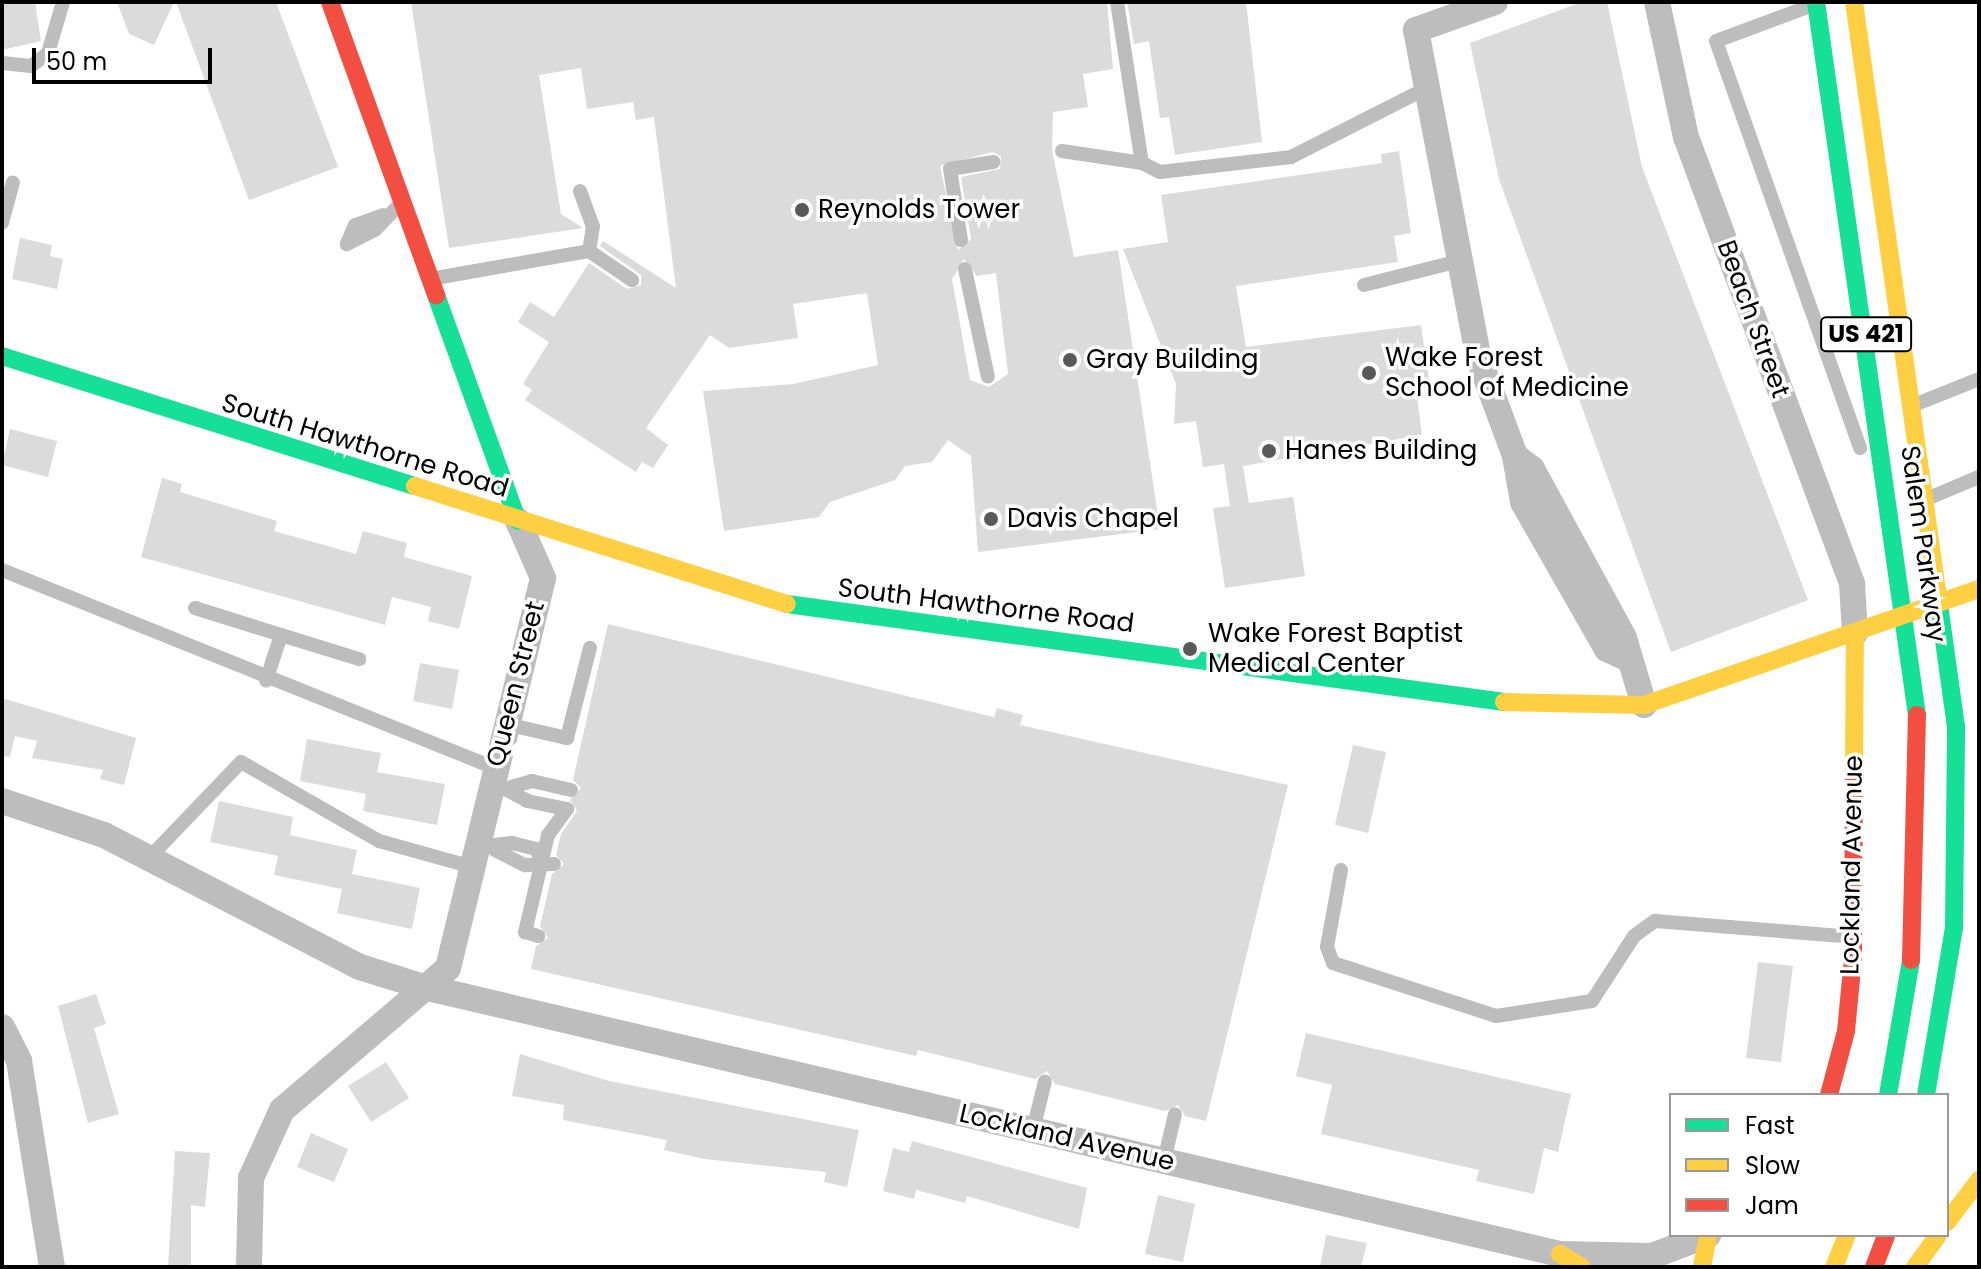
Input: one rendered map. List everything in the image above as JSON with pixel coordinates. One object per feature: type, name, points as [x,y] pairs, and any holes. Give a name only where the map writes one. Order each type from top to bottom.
[{"type":"main road","name":"Queen Street","points":[[330,2],[518,521]]},
{"type":"main road","name":"Salem Parkway","points":[[1854,2],[1950,654],[1958,861],[1926,1093]]},
{"type":"main road","name":"Salem Parkway","points":[[1816,3],[1914,666],[1921,859],[1888,1093]]},
{"type":"main road","name":"South Hawthorne Road","points":[[2,356],[750,595],[856,619],[1170,653],[1551,708],[1644,705],[1979,589]]},
{"type":"main road","name":"Lockland Avenue","points":[[1830,1093],[1846,1031],[1853,937],[1855,633]]},
{"type":"main road","points":[[1949,1219],[1979,1180]]},
{"type":"main road","points":[[1702,1267],[1708,1237]]},
{"type":"main road","points":[[1834,1267],[1846,1237]]},
{"type":"main road","points":[[1874,1267],[1885,1237]]},
{"type":"main road","points":[[1915,1267],[1937,1237]]},
{"type":"street","points":[[1495,2],[1416,30],[1459,261],[1487,386],[1515,456],[1523,502],[1607,649],[1628,659],[1644,705]]},
{"type":"street","name":"Beach Street","points":[[1657,2],[1686,137],[1852,584],[1855,633]]},
{"type":"street","name":"Queen Street","points":[[249,1267],[251,1178],[282,1110],[448,968],[482,855],[499,779],[506,724],[543,578],[518,521]]},
{"type":"street","name":"Lockland Avenue","points":[[2,801],[149,858],[360,967],[424,987],[1164,1161],[1571,1261],[1652,1256],[1703,1237]]},
{"type":"street","points":[[2,1027],[19,1061],[52,1267]]},
{"type":"lane","points":[[2,63],[31,66],[48,53],[63,2]]},
{"type":"lane","points":[[1117,2],[1142,163]]},
{"type":"lane","points":[[1816,3],[1716,41],[1884,516],[1979,477]]},
{"type":"lane","points":[[1062,151],[1142,163],[1160,172],[1291,157],[1427,88]]},
{"type":"lane","points":[[961,240],[950,169],[993,162]]},
{"type":"lane","points":[[2,223],[13,182]]},
{"type":"lane","points":[[580,191],[593,226],[589,251]]},
{"type":"lane","points":[[383,215],[402,202]]},
{"type":"lane","points":[[430,279],[589,251],[632,280]]},
{"type":"lane","points":[[1364,285],[1459,261]]},
{"type":"lane","points":[[965,269],[988,377]]},
{"type":"lane","points":[[1854,429],[1979,379]]},
{"type":"lane","points":[[2,570],[499,779],[527,801],[567,809],[548,835],[548,862],[525,932],[538,936]]},
{"type":"lane","points":[[195,608],[359,659]]},
{"type":"lane","points":[[266,681],[281,635]]},
{"type":"lane","points":[[506,724],[574,730],[590,648]]},
{"type":"lane","points":[[149,858],[241,762],[379,841],[504,860],[548,862]]},
{"type":"lane","points":[[499,779],[532,781],[571,790]]},
{"type":"lane","points":[[1341,870],[1327,947],[1333,963],[1496,1016],[1592,1001],[1634,936],[1655,921],[1853,937]]},
{"type":"lane","points":[[1033,1130],[1045,1081]]},
{"type":"lane","points":[[1164,1161],[1175,1114]]},
{"type":"building","points":[[2,2],[35,2],[41,41],[2,50]]},
{"type":"building","points":[[117,2],[174,2],[154,45],[129,34]]},
{"type":"building","points":[[176,2],[276,2],[338,167],[249,200]]},
{"type":"building","points":[[411,2],[1107,2],[1113,69],[1083,74],[1088,107],[1053,112],[1052,150],[1074,257],[1118,250],[1160,529],[978,552],[971,456],[948,440],[932,462],[905,466],[895,480],[830,502],[819,517],[724,531],[703,391],[793,384],[878,365],[867,293],[793,304],[798,338],[729,348],[710,335],[646,428],[668,445],[653,468],[642,462],[636,472],[525,400],[532,390],[523,384],[549,342],[518,322],[530,302],[554,317],[589,263],[627,289],[641,285],[641,275],[600,246],[603,241],[676,288],[654,117],[636,120],[633,102],[587,109],[581,68],[539,75],[561,214],[583,228],[449,248]],"holes":[[[992,152],[1001,156],[1000,169],[961,177],[971,239],[958,250],[940,166]],[[964,259],[977,276],[996,273],[1008,374],[989,387],[970,380],[952,279]]]},
{"type":"building","points":[[1127,2],[1246,2],[1262,142],[1175,155],[1169,117],[1160,118],[1149,41],[1134,44]]},
{"type":"building","points":[[1582,2],[1607,2],[1642,167],[1808,600],[1671,652],[1499,179],[1470,43]]},
{"type":"building","points":[[1399,151],[1411,233],[1394,236],[1398,262],[1236,286],[1246,347],[1421,325],[1430,387],[1416,389],[1422,435],[1243,466],[1249,503],[1293,497],[1305,576],[1225,588],[1213,508],[1230,506],[1224,464],[1203,467],[1196,421],[1174,424],[1176,384],[1123,249],[1168,242],[1161,195],[1382,163],[1381,154]]},
{"type":"building","points":[[20,238],[52,245],[50,256],[63,259],[57,289],[12,279]]},
{"type":"building","points":[[10,429],[57,441],[48,477],[2,465]]},
{"type":"building","points":[[162,478],[182,484],[180,492],[277,521],[274,531],[356,554],[363,531],[407,543],[404,557],[472,576],[459,629],[428,621],[431,607],[392,597],[385,625],[141,557]]},
{"type":"building","points":[[608,624],[994,717],[997,708],[1023,715],[1020,725],[1288,785],[1206,1121],[1185,1116],[1178,1105],[1165,1111],[1055,1084],[1047,1071],[1035,1079],[918,1050],[916,1056],[531,969],[536,946],[548,938],[540,926],[552,874],[564,864],[556,855],[561,834],[577,811],[570,800],[581,788],[573,780]]},
{"type":"building","points":[[420,663],[459,670],[452,709],[413,701]]},
{"type":"building","points":[[2,698],[136,738],[124,785],[100,779],[103,770],[32,758],[37,741],[15,736],[10,757],[2,756]]},
{"type":"building","points":[[307,739],[381,753],[377,772],[445,784],[437,825],[363,811],[366,794],[300,781]]},
{"type":"building","points":[[1353,745],[1386,752],[1368,833],[1335,825]]},
{"type":"building","points":[[219,801],[293,817],[290,835],[357,850],[352,874],[420,888],[412,929],[337,913],[342,889],[274,875],[278,856],[210,842]]},
{"type":"building","points":[[1758,962],[1793,966],[1781,1062],[1746,1058]]},
{"type":"building","points":[[96,994],[106,1024],[94,1028],[119,1114],[88,1123],[58,1006]]},
{"type":"building","points":[[1306,1033],[1571,1094],[1558,1152],[1544,1148],[1534,1194],[1476,1181],[1479,1170],[1321,1134],[1332,1085],[1296,1076]]},
{"type":"building","points":[[520,1054],[609,1081],[859,1130],[847,1187],[824,1182],[826,1172],[704,1159],[664,1150],[667,1140],[563,1120],[564,1105],[512,1096]]},
{"type":"building","points":[[386,1062],[409,1098],[371,1122],[348,1086]]},
{"type":"building","points":[[311,1133],[348,1149],[334,1182],[297,1167]]},
{"type":"building","points":[[912,1141],[1087,1188],[1079,1229],[967,1196],[965,1203],[916,1190],[914,1199],[883,1191],[893,1148],[909,1152]]},
{"type":"building","points":[[175,1151],[210,1153],[205,1207],[191,1205],[191,1267],[168,1267]]},
{"type":"building","points":[[1158,1195],[1195,1204],[1183,1262],[1145,1254]]},
{"type":"building","points":[[1326,1235],[1367,1243],[1361,1267],[1320,1267]]},
{"type":"traffic: fast","points":[[1816,2],[1917,715]]},
{"type":"traffic: fast","points":[[436,295],[518,521]]},
{"type":"traffic: fast","points":[[2,356],[415,486]]},
{"type":"traffic: fast","points":[[1926,1093],[1954,927],[1956,727],[1937,590]]},
{"type":"traffic: fast","points":[[787,604],[1504,702]]},
{"type":"traffic: fast","points":[[1888,1093],[1911,960]]},
{"type":"traffic: slow","points":[[1854,2],[1937,590]]},
{"type":"traffic: slow","points":[[415,486],[787,604]]},
{"type":"traffic: slow","points":[[1504,702],[1644,705],[1979,589]]},
{"type":"traffic: slow","points":[[1854,767],[1855,633]]},
{"type":"traffic: slow","points":[[1949,1219],[1979,1180]]},
{"type":"traffic: slow","points":[[1702,1267],[1708,1237]]},
{"type":"traffic: slow","points":[[1834,1267],[1846,1237]]},
{"type":"traffic: slow","points":[[1915,1267],[1937,1237]]},
{"type":"traffic: slow","points":[[1560,1254],[1582,1267]]},
{"type":"traffic: jam","points":[[330,2],[436,295]]},
{"type":"traffic: jam","points":[[1911,960],[1917,715]]},
{"type":"traffic: jam","points":[[1830,1093],[1846,1031],[1853,958],[1854,767]]},
{"type":"traffic: jam","points":[[1874,1267],[1885,1237]]},
{"type":"place","name":"Reynolds Tower","points":[[802,210]]},
{"type":"place","name":"Gray Building","points":[[1070,360]]},
{"type":"place","name":"Wake Forest School of Medicine","points":[[1369,373]]},
{"type":"place","name":"Hanes Building","points":[[1269,451]]},
{"type":"place","name":"Davis Chapel","points":[[991,519]]},
{"type":"place","name":"Wake Forest Baptist Medical Center","points":[[1190,649]]}]
